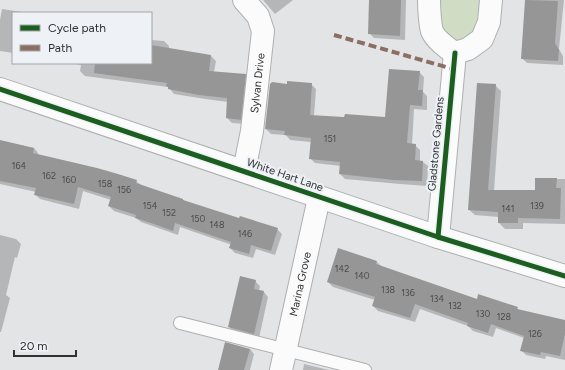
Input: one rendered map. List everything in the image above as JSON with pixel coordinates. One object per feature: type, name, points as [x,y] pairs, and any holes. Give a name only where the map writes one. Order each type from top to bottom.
[{"type":"street","name":"Sylvan Drive","points":[[244,0],[258,16],[263,31],[252,131],[244,171]]},
{"type":"street","points":[[429,0],[432,32],[445,47],[455,53],[468,49],[482,39],[489,22],[491,0]]},
{"type":"street","name":"Gladstone Gardens","points":[[438,237],[455,53]]},
{"type":"street","name":"White Hart Lane","points":[[0,89],[244,171],[319,198],[438,237],[565,276]]},
{"type":"street","name":"Marina Grove","points":[[283,360],[319,198]]},
{"type":"lane","points":[[180,323],[283,360],[365,370]]},
{"type":"green space","points":[[437,0],[483,0],[475,34],[464,43],[452,43],[440,31]]},
{"type":"building","points":[[369,0],[401,0],[400,36],[368,34]]},
{"type":"building","points":[[525,0],[558,1],[555,43],[559,50],[558,61],[521,59]]},
{"type":"building","points":[[152,45],[211,55],[209,71],[246,74],[241,120],[226,118],[227,98],[199,95],[168,89],[166,86],[167,83],[94,73],[95,64],[152,64]]},
{"type":"building","points":[[389,69],[420,71],[418,90],[423,90],[422,106],[410,105],[407,143],[416,144],[415,160],[423,161],[422,181],[394,180],[339,174],[340,162],[309,159],[311,138],[284,135],[285,131],[265,129],[270,84],[272,82],[287,84],[287,81],[312,83],[310,115],[344,117],[345,114],[385,117]]},
{"type":"building","points":[[477,83],[496,84],[488,190],[535,190],[535,178],[557,178],[556,188],[561,188],[560,219],[518,218],[518,223],[498,223],[498,212],[468,210]]},
{"type":"building","points":[[0,140],[34,148],[33,153],[97,168],[137,180],[136,183],[183,200],[239,218],[240,216],[278,228],[271,251],[251,245],[249,254],[229,248],[231,242],[175,223],[173,231],[135,218],[136,215],[108,206],[111,197],[78,187],[74,204],[34,195],[36,188],[0,181]]},
{"type":"building","points":[[338,248],[377,261],[376,264],[477,299],[478,294],[518,307],[517,309],[565,320],[565,334],[560,356],[541,352],[540,355],[520,351],[524,336],[491,324],[488,333],[467,326],[468,323],[415,304],[410,318],[372,306],[375,297],[327,282]]},
{"type":"building","points":[[240,276],[256,280],[254,289],[264,291],[254,334],[228,327]]},
{"type":"building","points":[[225,342],[250,349],[244,370],[218,370]]},
{"type":"marked path","points":[[334,35],[453,69]]},
{"type":"cycle path","points":[[438,237],[455,53]]},
{"type":"cycle path","points":[[0,89],[438,237],[565,276]]}]
